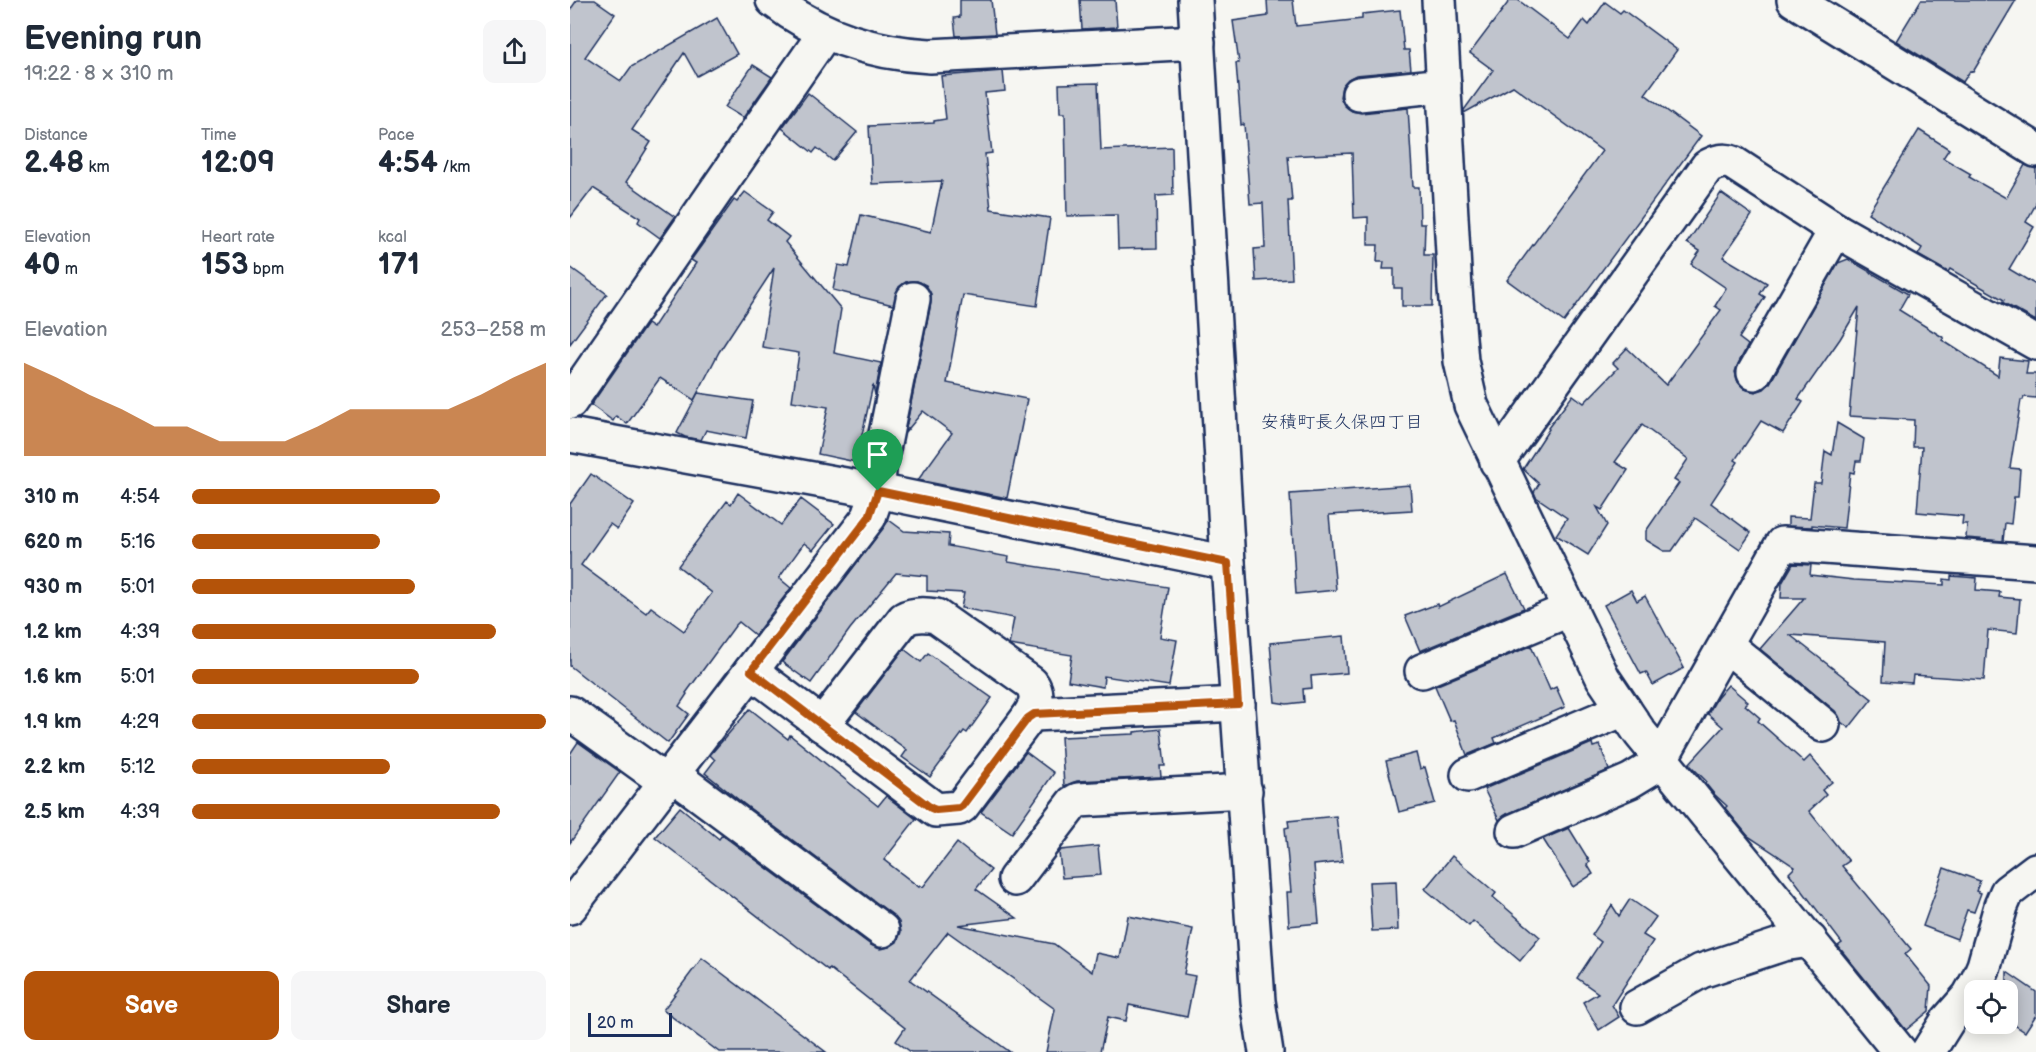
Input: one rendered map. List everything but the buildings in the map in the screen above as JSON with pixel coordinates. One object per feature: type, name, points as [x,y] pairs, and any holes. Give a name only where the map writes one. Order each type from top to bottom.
[{"type":"street","points":[[773,0],[793,15],[825,33],[860,45],[896,53],[930,56],[1198,42]]},
{"type":"street","points":[[1195,0],[1228,563],[1258,1001],[1266,1052]]},
{"type":"street","points":[[1439,0],[1447,172],[1461,361],[1471,405],[1604,678],[1624,709],[1640,733],[1900,1052]]},
{"type":"street","points":[[1794,0],[2036,150]]},
{"type":"street","points":[[570,402],[825,33]]},
{"type":"street","points":[[1359,94],[1444,85]]},
{"type":"street","points":[[1497,462],[1707,167],[1720,161],[1733,163],[1836,230],[2036,343]]},
{"type":"street","points":[[1755,373],[1836,230]]},
{"type":"street","points":[[570,907],[869,517],[878,491],[879,469],[913,299]]},
{"type":"street","points":[[570,435],[878,491],[1228,563]]},
{"type":"street","points":[[1514,831],[1630,781],[1647,772],[1662,759],[1782,544],[2036,562]]},
{"type":"street","points":[[1422,671],[1571,609]]},
{"type":"street","points":[[751,671],[822,725],[936,810],[962,806],[1028,718],[1037,700],[1031,683],[936,616],[929,614],[910,616],[904,619],[822,725]]},
{"type":"street","points":[[1726,645],[1822,724]]},
{"type":"street","points":[[1028,718],[1044,712],[1238,704]]},
{"type":"street","points":[[1468,775],[1624,709]]},
{"type":"street","points":[[570,712],[669,778],[882,930]]},
{"type":"street","points":[[1015,879],[1073,803],[1078,800],[1245,791]]},
{"type":"street","points":[[1928,1052],[1948,1020],[1969,996],[1978,980],[2007,892],[2036,870]]},
{"type":"street","points":[[1637,1007],[1701,971],[1783,944],[1810,940]]},
{"type":"district","name":"安積町長久保四丁目","points":[[1342,422]]},
{"type":"route","points":[[878,491],[1228,563],[1238,704],[1034,714],[1028,718],[962,806],[936,810],[931,808],[751,671],[869,517],[878,491]]}]
